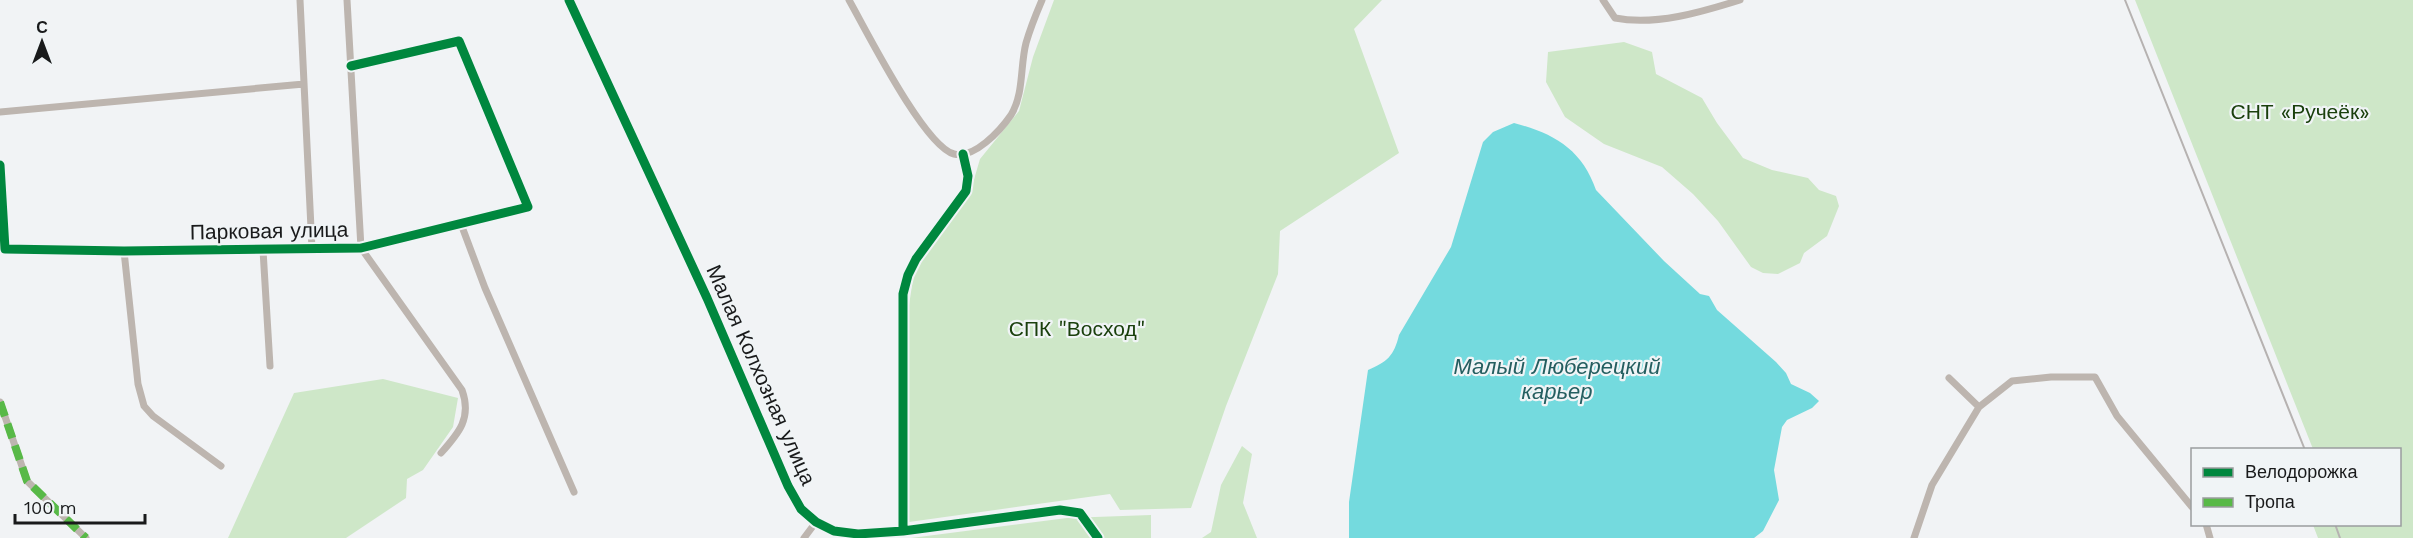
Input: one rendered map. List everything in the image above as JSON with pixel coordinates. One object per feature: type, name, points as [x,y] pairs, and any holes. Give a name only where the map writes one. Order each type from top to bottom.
[{"type":"street","points":[[300,0],[312,249]]},
{"type":"street","points":[[347,0],[361,248],[462,390],[465,398],[463,425],[460,432],[441,453]]},
{"type":"street","name":"Малая Колхозная улица","points":[[569,0],[707,298],[788,486],[801,509],[816,522],[834,531],[852,534],[903,531],[1060,510],[1080,513],[1098,538]]},
{"type":"street","points":[[849,0],[918,121],[935,141],[947,151],[955,154],[975,152],[1011,115],[1018,96],[1026,43],[1042,0]]},
{"type":"street","points":[[1603,0],[1615,18],[1633,21],[1671,17],[1740,0]]},
{"type":"street","name":"Парковая улица","points":[[0,165],[5,249],[124,251],[361,248],[528,207],[459,41],[351,66]]},
{"type":"street","points":[[0,112],[304,84]]},
{"type":"street","points":[[903,531],[903,294],[908,274],[916,259],[966,191],[968,176],[963,154]]},
{"type":"street","points":[[461,224],[485,288],[574,492]]},
{"type":"street","points":[[264,250],[270,366]]},
{"type":"street","points":[[124,251],[138,384],[144,406],[153,416],[221,466]]},
{"type":"street","points":[[1914,538],[1932,485],[1979,407],[2012,381],[2051,377],[2095,377],[2117,416],[2191,505]]},
{"type":"street","points":[[1949,378],[1979,407]]},
{"type":"street","points":[[0,402],[27,481],[86,538]]},
{"type":"street","points":[[804,538],[816,522]]},
{"type":"green space","name":"СПК \"Восход\"","points":[[1054,0],[1382,0],[1354,29],[1399,153],[1280,231],[1278,274],[1226,406],[1191,508],[1120,510],[1110,494],[909,522],[905,515],[908,312],[914,272],[970,193],[980,159],[1019,111],[1033,57]]},
{"type":"green space","name":"СНТ «Ручеёк»","points":[[2135,0],[2413,0],[2413,538],[2318,538],[2313,526],[2401,526],[2401,448],[2313,448]]},
{"type":"green space","points":[[1624,42],[1652,52],[1656,74],[1702,98],[1743,158],[1772,170],[1808,178],[1819,190],[1836,196],[1839,206],[1827,236],[1804,253],[1800,263],[1778,274],[1763,273],[1751,267],[1718,221],[1693,194],[1662,167],[1604,144],[1565,117],[1546,82],[1548,52]]},
{"type":"green space","points":[[383,379],[458,398],[453,427],[423,470],[407,479],[406,498],[346,538],[228,538],[294,393]]},
{"type":"green space","points":[[1242,446],[1252,454],[1243,503],[1257,538],[1202,538],[1211,532],[1221,485]]},
{"type":"green space","points":[[1151,515],[1151,538],[911,538],[1067,518]]},
{"type":"water","name":"Малый Люберецкий карьер","points":[[1514,123],[1553,138],[1574,153],[1583,164],[1596,190],[1664,261],[1700,294],[1709,296],[1717,310],[1776,362],[1786,373],[1791,384],[1810,393],[1819,401],[1812,408],[1787,420],[1782,427],[1774,470],[1779,500],[1763,531],[1754,538],[1349,538],[1349,502],[1368,370],[1385,361],[1392,353],[1399,335],[1451,247],[1483,142],[1493,132]]},
{"type":"railway","points":[[2125,0],[2304,448]]},
{"type":"railway","points":[[2336,526],[2340,538]]},
{"type":"marked path","points":[[0,402],[27,481],[86,538]]},
{"type":"cycle path","points":[[569,0],[707,298],[788,486],[801,509],[816,522],[834,531],[858,534],[903,531],[1060,510],[1080,513],[1098,538]]},
{"type":"cycle path","points":[[0,165],[5,249],[124,251],[361,248],[528,207],[459,41],[351,66]]},
{"type":"cycle path","points":[[903,531],[903,294],[908,275],[916,259],[966,191],[968,176],[963,154]]}]
